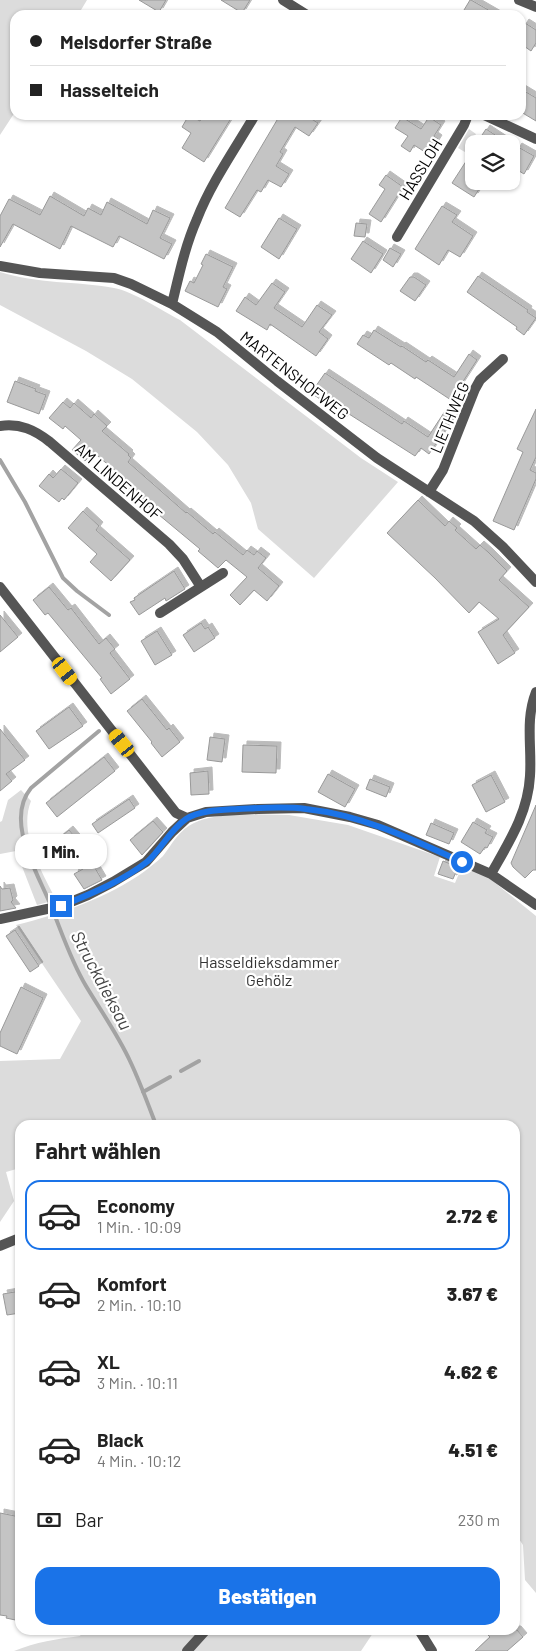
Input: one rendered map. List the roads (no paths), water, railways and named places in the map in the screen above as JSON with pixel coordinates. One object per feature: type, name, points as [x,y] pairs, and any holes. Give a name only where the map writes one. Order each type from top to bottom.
[{"type":"street","points":[[283,0],[299,10]]},
{"type":"street","points":[[519,0],[536,7]]},
{"type":"street","points":[[172,304],[180,269],[197,218],[209,193],[252,120]]},
{"type":"street","name":"HASSLOH","points":[[397,238],[466,120]]},
{"type":"street","points":[[495,120],[536,139]]},
{"type":"street","name":"MARTENSHOFWEG","points":[[0,266],[40,273],[114,278],[172,304],[217,332],[377,458],[483,528],[536,582]]},
{"type":"street","name":"LIETHWEG","points":[[429,492],[443,470],[480,380],[503,359]]},
{"type":"street","name":"AM LINDENHOF","points":[[0,426],[23,426],[50,442],[169,544],[183,559],[201,587]]},
{"type":"street","points":[[160,613],[223,573]]},
{"type":"street","points":[[0,587],[176,813],[187,818]]},
{"type":"street","points":[[491,874],[515,832],[525,807],[530,775],[529,719],[536,692]]},
{"type":"street","points":[[0,919],[61,906],[105,887],[146,862],[187,818],[206,812],[240,809],[304,808],[324,811],[378,825],[491,874],[536,905]]},
{"type":"street","points":[[0,1246],[15,1241]]},
{"type":"street","points":[[187,1651],[201,1635]]},
{"type":"street","points":[[422,1635],[432,1651]]},
{"type":"waterway","name":"Struckdieksau","points":[[0,460],[25,502],[63,578],[109,615]]},
{"type":"waterway","name":"Struckdieksau","points":[[99,731],[31,788],[24,801],[21,816],[22,831],[32,863],[76,967],[125,1051],[141,1085],[154,1120]]},
{"type":"waterway","points":[[181,1071],[199,1061]]},
{"type":"waterway","points":[[143,1092],[170,1077]]},
{"type":"park label","name":"Hasseldieksdammer Gehölz","points":[[269,970]]}]
